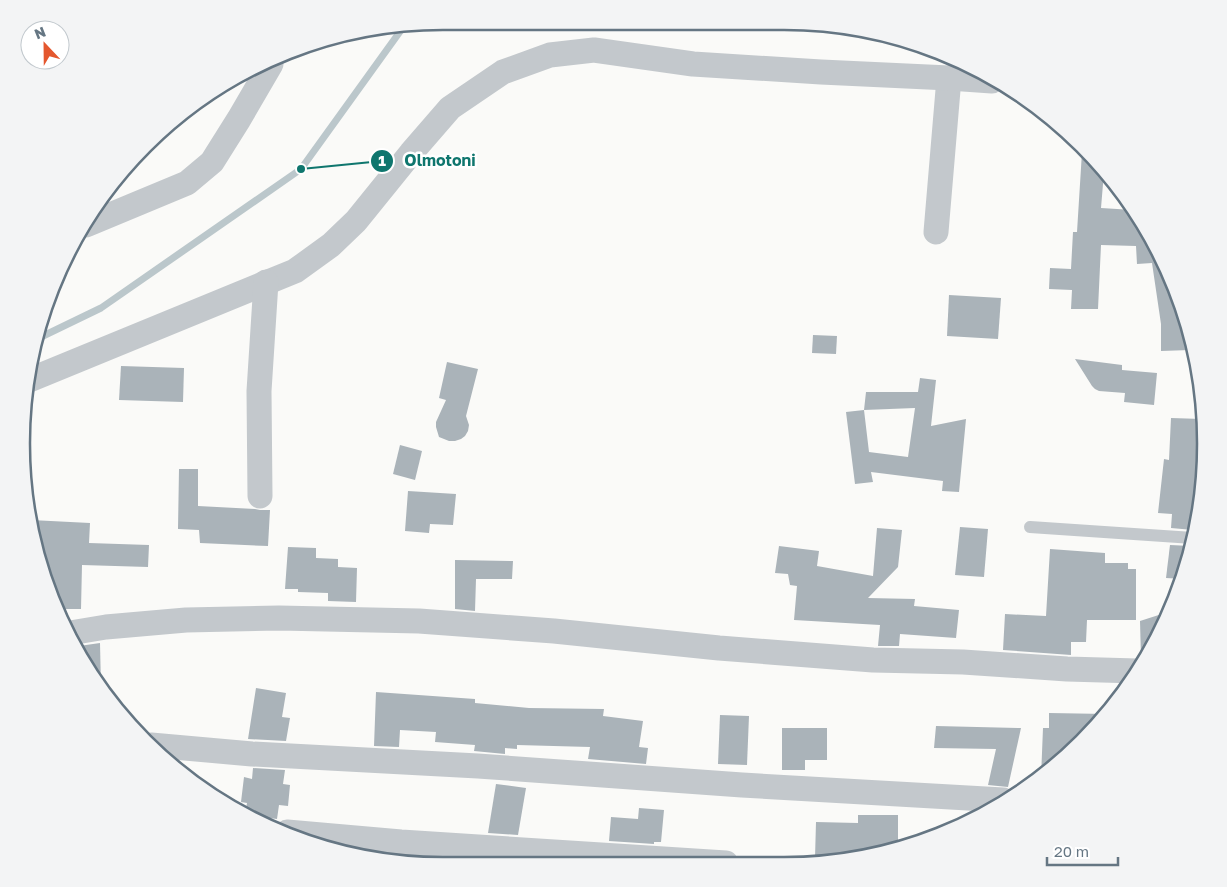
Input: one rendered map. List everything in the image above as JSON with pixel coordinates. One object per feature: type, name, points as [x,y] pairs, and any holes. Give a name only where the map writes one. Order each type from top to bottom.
[{"type":"street","points":[[36,377],[295,271],[331,245],[356,221],[450,108],[503,72],[550,54],[594,50],[693,64],[980,80]]},
{"type":"street","points":[[95,221],[188,183],[212,162],[268,70]]},
{"type":"street","points":[[936,232],[949,78]]},
{"type":"street","points":[[260,496],[259,391],[266,282]]},
{"type":"street","points":[[76,632],[106,627],[186,620],[279,618],[420,621],[554,631],[719,648],[873,660],[964,662],[1128,671]]},
{"type":"street","points":[[163,747],[994,799]]},
{"type":"street","points":[[308,834],[401,842],[633,857]]},
{"type":"lane","points":[[1030,527],[1186,538]]},
{"type":"building","points":[[1082,157],[1103,182],[1101,208],[1124,209],[1142,237],[1166,285],[1186,350],[1161,351],[1161,324],[1152,263],[1137,264],[1136,246],[1101,245],[1098,309],[1071,309],[1072,290],[1049,289],[1050,268],[1071,269],[1073,232],[1077,232]]},
{"type":"building","points":[[949,295],[1001,298],[998,339],[947,336]]},
{"type":"building","points":[[813,335],[837,336],[836,354],[812,353]]},
{"type":"building","points":[[1075,359],[1122,365],[1122,370],[1157,373],[1154,405],[1124,402],[1125,393],[1095,389]]},
{"type":"building","points":[[447,362],[478,369],[466,416],[469,425],[468,431],[465,436],[455,441],[439,437],[436,427],[436,422],[446,400],[439,398]]},
{"type":"building","points":[[121,366],[184,368],[183,402],[119,400]]},
{"type":"building","points":[[920,378],[936,380],[931,426],[966,419],[959,492],[942,491],[943,481],[871,472],[873,482],[855,484],[846,412],[864,410],[866,392],[918,392]],"holes":[[[915,408],[908,457],[869,452],[864,410]]]},
{"type":"building","points":[[1171,418],[1196,419],[1196,471],[1188,530],[1171,528],[1172,514],[1158,513],[1164,459],[1169,460]]},
{"type":"building","points":[[400,445],[422,451],[415,480],[393,474]]},
{"type":"building","points":[[179,469],[198,469],[198,506],[270,510],[268,546],[200,543],[199,530],[178,529]]},
{"type":"building","points":[[408,491],[456,494],[453,525],[430,524],[429,533],[405,531]]},
{"type":"building","points":[[37,520],[90,523],[89,543],[149,545],[148,567],[82,565],[81,609],[64,609],[61,602],[44,551]]},
{"type":"building","points":[[960,527],[988,529],[984,577],[955,575]]},
{"type":"building","points":[[877,528],[902,530],[898,567],[868,598],[915,599],[914,606],[959,610],[956,638],[900,634],[899,646],[878,646],[880,625],[794,620],[797,586],[790,585],[788,574],[775,573],[779,546],[819,551],[817,566],[873,576]]},
{"type":"building","points":[[1170,545],[1184,546],[1174,578],[1166,578]]},
{"type":"building","points":[[288,547],[316,548],[316,558],[338,559],[338,567],[357,568],[356,602],[328,601],[328,593],[298,592],[298,589],[285,589]]},
{"type":"building","points":[[1050,549],[1105,553],[1105,563],[1128,563],[1128,569],[1136,569],[1136,620],[1087,620],[1086,642],[1071,642],[1071,655],[1003,650],[1005,614],[1046,616]]},
{"type":"building","points":[[455,560],[513,561],[512,579],[476,579],[475,611],[455,609]]},
{"type":"building","points":[[1160,615],[1141,652],[1140,621]]},
{"type":"building","points":[[100,643],[101,674],[85,650],[83,645]]},
{"type":"building","points":[[256,688],[286,693],[282,717],[290,718],[286,741],[248,739]]},
{"type":"building","points":[[376,692],[475,699],[475,703],[529,708],[604,709],[603,716],[643,721],[639,747],[648,748],[646,764],[588,759],[590,747],[517,745],[517,749],[505,748],[505,754],[474,751],[475,745],[435,742],[436,732],[400,730],[399,747],[374,746]]},
{"type":"building","points":[[1049,713],[1096,714],[1076,736],[1041,766],[1043,728],[1049,728]]},
{"type":"building","points":[[720,715],[749,716],[747,765],[718,764]]},
{"type":"building","points":[[936,726],[1021,728],[1008,787],[988,785],[996,749],[934,748]]},
{"type":"building","points":[[782,728],[827,728],[827,760],[805,760],[805,770],[782,770]]},
{"type":"building","points":[[253,768],[285,770],[283,784],[290,785],[288,806],[279,805],[277,819],[269,818],[246,807],[247,803],[241,802],[244,777],[252,779]]},
{"type":"building","points":[[496,784],[526,788],[518,835],[488,833]]},
{"type":"building","points":[[639,808],[664,810],[661,842],[654,842],[654,844],[609,841],[611,817],[638,819]]},
{"type":"building","points":[[858,815],[898,815],[898,841],[864,849],[815,856],[816,822],[858,823]]},
{"type":"waterway","points":[[44,335],[101,308],[301,169],[399,33]]},
{"type":"place","name":"Olmotoni","points":[[301,169]]}]
